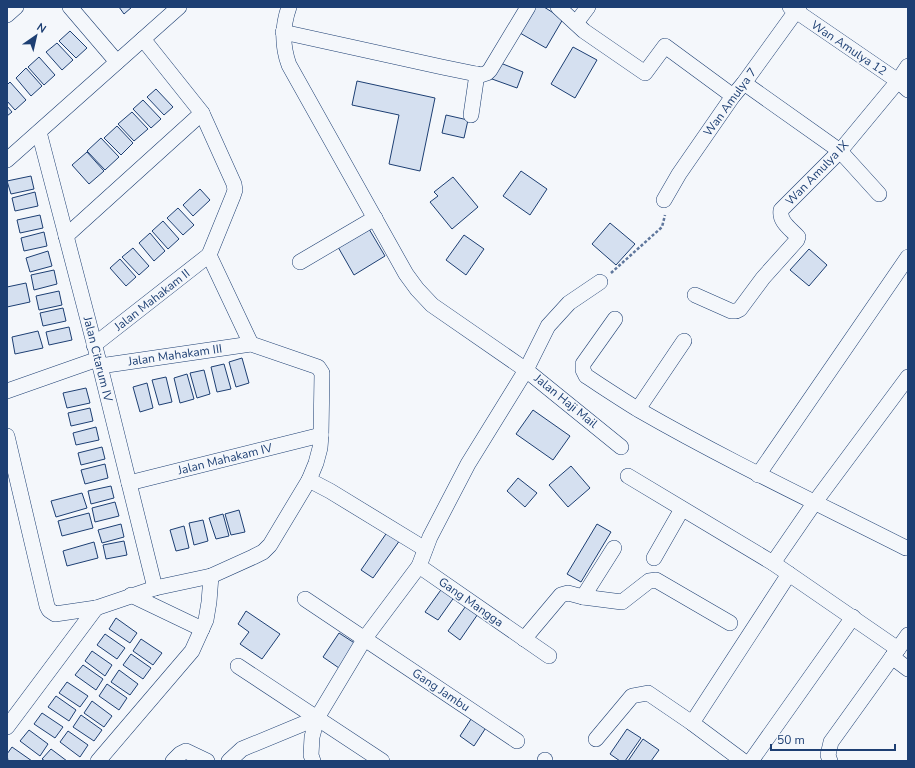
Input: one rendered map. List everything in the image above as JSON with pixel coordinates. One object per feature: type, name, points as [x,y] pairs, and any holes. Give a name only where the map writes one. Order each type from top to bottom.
[{"type":"street","points":[[7,15],[16,7]]},
{"type":"street","points":[[70,7],[118,62]]},
{"type":"street","points":[[7,160],[179,7]]},
{"type":"street","points":[[289,7],[283,32],[286,56],[289,65],[406,274],[417,289],[432,305],[526,370],[468,464],[425,549],[419,566],[365,638],[317,718],[312,737],[311,754],[313,761]]},
{"type":"street","points":[[283,32],[477,74],[484,74],[490,70],[528,7]]},
{"type":"street","points":[[558,7],[584,31],[645,73],[665,46],[733,96]]},
{"type":"street","points":[[576,23],[588,7]]},
{"type":"street","name":"Wan Amulya 7","points":[[664,200],[733,96],[744,84],[795,8]]},
{"type":"street","name":"Wan Amulya 12","points":[[795,8],[903,86]]},
{"type":"street","points":[[7,436],[47,606],[52,612],[59,614],[96,608],[155,588],[211,576],[263,552],[270,545],[309,480],[320,448],[322,373],[318,367],[251,344],[209,255],[235,190],[234,184],[202,113],[143,39]]},
{"type":"street","name":"Wan Amulya IX","points":[[695,295],[720,307],[736,311],[740,309],[763,278],[797,240],[798,237],[796,234],[782,221],[780,215],[781,210],[903,86],[908,66]]},
{"type":"street","points":[[471,115],[477,74]]},
{"type":"street","points":[[744,84],[840,151],[879,194]]},
{"type":"street","points":[[66,236],[202,113]]},
{"type":"street","name":"Jalan Citarum IV","points":[[39,132],[155,588]]},
{"type":"street","points":[[300,262],[375,218]]},
{"type":"street","name":"Jalan Mahakam II","points":[[97,357],[209,255]]},
{"type":"street","points":[[758,475],[908,257]]},
{"type":"street","name":"Jalan Haji Mail","points":[[600,282],[569,303],[548,326],[526,370],[621,446]]},
{"type":"street","points":[[615,318],[583,364],[583,370],[586,376],[638,409],[758,475],[906,548]]},
{"type":"street","points":[[638,409],[684,341]]},
{"type":"street","name":"Jalan Mahakam III","points":[[97,357],[251,344]]},
{"type":"street","points":[[7,391],[97,357]]},
{"type":"street","points":[[772,563],[815,502],[908,377]]},
{"type":"street","name":"Jalan Mahakam IV","points":[[129,483],[321,435]]},
{"type":"street","points":[[628,476],[772,563],[853,617],[888,645],[908,669]]},
{"type":"street","points":[[309,480],[330,491],[425,549]]},
{"type":"street","points":[[654,558],[682,508]]},
{"type":"street","points":[[583,597],[614,548]]},
{"type":"street","name":"Gang Mangga","points":[[419,566],[549,656]]},
{"type":"street","points":[[692,723],[789,574]]},
{"type":"street","points":[[98,761],[192,652],[202,629],[209,602],[211,576]]},
{"type":"street","points":[[524,639],[561,595],[568,593],[583,597],[622,602],[649,581],[656,580],[730,623]]},
{"type":"street","points":[[131,595],[202,629]]},
{"type":"street","name":"Gang Jambu","points":[[305,599],[517,741]]},
{"type":"street","points":[[7,726],[96,608]]},
{"type":"street","points":[[751,761],[853,617]]},
{"type":"street","points":[[830,761],[828,754],[831,742],[888,645],[908,635]]},
{"type":"street","points":[[238,666],[382,761]]},
{"type":"street","points":[[596,739],[632,696],[648,693],[692,723],[743,761]]},
{"type":"street","points":[[229,761],[242,749],[317,718]]},
{"type":"street","points":[[173,761],[180,754],[186,751],[208,761]]},
{"type":"path","points":[[600,282],[662,227],[666,212],[664,200]]},
{"type":"building","points":[[119,7],[132,7],[124,14]]},
{"type":"building","points":[[535,7],[544,7],[563,19],[546,48],[520,33]]},
{"type":"building","points":[[70,31],[87,48],[76,58],[59,41]]},
{"type":"building","points":[[57,43],[73,60],[62,70],[46,52]]},
{"type":"building","points":[[573,47],[597,60],[575,98],[551,84]]},
{"type":"building","points":[[39,57],[55,75],[44,85],[28,67]]},
{"type":"building","points":[[498,62],[523,72],[517,88],[492,79]]},
{"type":"building","points":[[26,68],[42,86],[31,96],[16,78]]},
{"type":"building","points":[[357,81],[435,98],[420,171],[389,164],[399,115],[352,105]]},
{"type":"building","points":[[10,82],[26,100],[15,110],[7,101],[7,85]]},
{"type":"building","points":[[156,89],[173,107],[164,115],[147,97]]},
{"type":"building","points":[[143,100],[161,119],[151,128],[133,109]]},
{"type":"building","points":[[7,106],[12,112],[7,116]]},
{"type":"building","points":[[132,112],[148,129],[134,141],[118,124]]},
{"type":"building","points":[[446,115],[468,120],[464,138],[442,133]]},
{"type":"building","points":[[117,126],[133,143],[121,155],[104,138]]},
{"type":"building","points":[[101,138],[119,157],[105,170],[87,151]]},
{"type":"building","points":[[87,152],[104,171],[89,184],[72,165]]},
{"type":"building","points":[[521,171],[547,189],[530,215],[503,196]]},
{"type":"building","points":[[31,176],[34,189],[11,194],[7,181]]},
{"type":"building","points":[[453,177],[478,207],[452,229],[430,202],[438,196],[434,192]]},
{"type":"building","points":[[200,189],[210,200],[193,216],[183,205]]},
{"type":"building","points":[[35,192],[38,206],[15,211],[12,198]]},
{"type":"building","points":[[178,208],[194,225],[183,235],[167,218]]},
{"type":"building","points":[[40,215],[43,228],[20,233],[17,220]]},
{"type":"building","points":[[163,221],[179,239],[168,249],[152,231]]},
{"type":"building","points":[[610,223],[635,244],[616,265],[592,244]]},
{"type":"building","points":[[369,229],[385,256],[354,275],[338,247]]},
{"type":"building","points":[[44,232],[47,246],[24,251],[21,238]]},
{"type":"building","points":[[150,233],[165,251],[154,261],[139,243]]},
{"type":"building","points":[[464,235],[484,249],[466,275],[446,260]]},
{"type":"building","points":[[133,248],[149,266],[139,275],[122,257]]},
{"type":"building","points":[[809,249],[827,265],[809,286],[790,270]]},
{"type":"building","points":[[48,251],[52,266],[30,272],[26,258]]},
{"type":"building","points":[[120,259],[136,277],[126,286],[110,268]]},
{"type":"building","points":[[54,270],[57,284],[34,290],[31,275]]},
{"type":"building","points":[[26,283],[30,302],[7,307],[7,287]]},
{"type":"building","points":[[59,291],[62,305],[39,310],[36,296]]},
{"type":"building","points":[[63,308],[66,321],[43,326],[40,313]]},
{"type":"building","points":[[69,327],[72,340],[49,345],[46,332]]},
{"type":"building","points":[[38,331],[43,348],[15,354],[12,337]]},
{"type":"building","points":[[242,358],[249,383],[236,387],[229,362]]},
{"type":"building","points":[[224,364],[231,389],[217,392],[211,367]]},
{"type":"building","points":[[204,370],[210,394],[197,398],[190,373]]},
{"type":"building","points":[[187,374],[194,399],[180,403],[174,378]]},
{"type":"building","points":[[166,377],[172,402],[159,405],[152,380]]},
{"type":"building","points":[[147,383],[153,408],[140,412],[133,387]]},
{"type":"building","points":[[86,388],[90,403],[67,408],[63,393]]},
{"type":"building","points":[[90,408],[93,421],[71,426],[68,413]]},
{"type":"building","points":[[533,410],[570,436],[553,460],[516,434]]},
{"type":"building","points":[[96,427],[99,440],[76,445],[73,433]]},
{"type":"building","points":[[102,447],[105,459],[81,465],[78,453]]},
{"type":"building","points":[[105,464],[108,478],[85,484],[81,470]]},
{"type":"building","points":[[571,466],[590,488],[568,507],[549,485]]},
{"type":"building","points":[[518,478],[537,493],[525,507],[507,491]]},
{"type":"building","points":[[111,486],[114,498],[91,504],[88,491]]},
{"type":"building","points":[[82,493],[87,508],[56,517],[51,501]]},
{"type":"building","points":[[115,502],[119,516],[95,522],[92,508]]},
{"type":"building","points":[[239,510],[245,532],[231,535],[225,514]]},
{"type":"building","points":[[89,513],[93,528],[62,536],[58,521]]},
{"type":"building","points":[[223,514],[229,536],[216,539],[209,518]]},
{"type":"building","points":[[203,520],[208,541],[194,545],[189,523]]},
{"type":"building","points":[[121,524],[124,537],[102,543],[98,530]]},
{"type":"building","points":[[597,524],[611,532],[581,582],[567,574]]},
{"type":"building","points":[[184,526],[189,548],[176,551],[170,530]]},
{"type":"building","points":[[388,531],[400,540],[373,578],[361,570]]},
{"type":"building","points":[[124,541],[127,555],[106,559],[103,545]]},
{"type":"building","points":[[94,542],[98,558],[67,566],[63,551]]},
{"type":"building","points":[[443,587],[455,596],[438,620],[425,612]]},
{"type":"building","points":[[468,603],[480,611],[460,640],[448,631]]},
{"type":"building","points":[[246,611],[280,634],[262,659],[240,644],[249,632],[238,624]]},
{"type":"building","points":[[116,618],[137,633],[130,643],[109,629]]},
{"type":"building","points":[[339,633],[356,644],[339,668],[323,657]]},
{"type":"building","points":[[105,634],[125,648],[117,659],[97,645]]},
{"type":"building","points":[[141,639],[162,653],[153,665],[133,651]]},
{"type":"building","points":[[92,651],[112,665],[105,676],[85,661]]},
{"type":"building","points":[[131,654],[151,668],[143,679],[123,665]]},
{"type":"building","points":[[83,665],[103,679],[96,690],[75,675]]},
{"type":"building","points":[[119,670],[138,684],[130,695],[111,682]]},
{"type":"building","points":[[67,682],[88,696],[80,707],[59,693]]},
{"type":"building","points":[[107,684],[127,698],[119,710],[99,696]]},
{"type":"building","points":[[56,696],[76,710],[69,721],[48,707]]},
{"type":"building","points":[[92,701],[112,716],[104,727],[84,713]]},
{"type":"building","points":[[42,713],[63,727],[55,738],[34,724]]},
{"type":"building","points":[[475,713],[489,723],[474,746],[460,736]]},
{"type":"building","points":[[81,715],[102,730],[94,741],[73,727]]},
{"type":"building","points":[[627,729],[641,738],[625,761],[620,761],[610,754]]},
{"type":"building","points":[[29,730],[48,744],[40,756],[20,741]]},
{"type":"building","points":[[68,731],[88,745],[80,757],[60,742]]},
{"type":"building","points":[[643,739],[659,750],[651,761],[628,761]]},
{"type":"building","points":[[12,747],[32,761],[8,761],[7,754]]},
{"type":"building","points":[[51,749],[67,761],[45,761],[42,759]]}]
